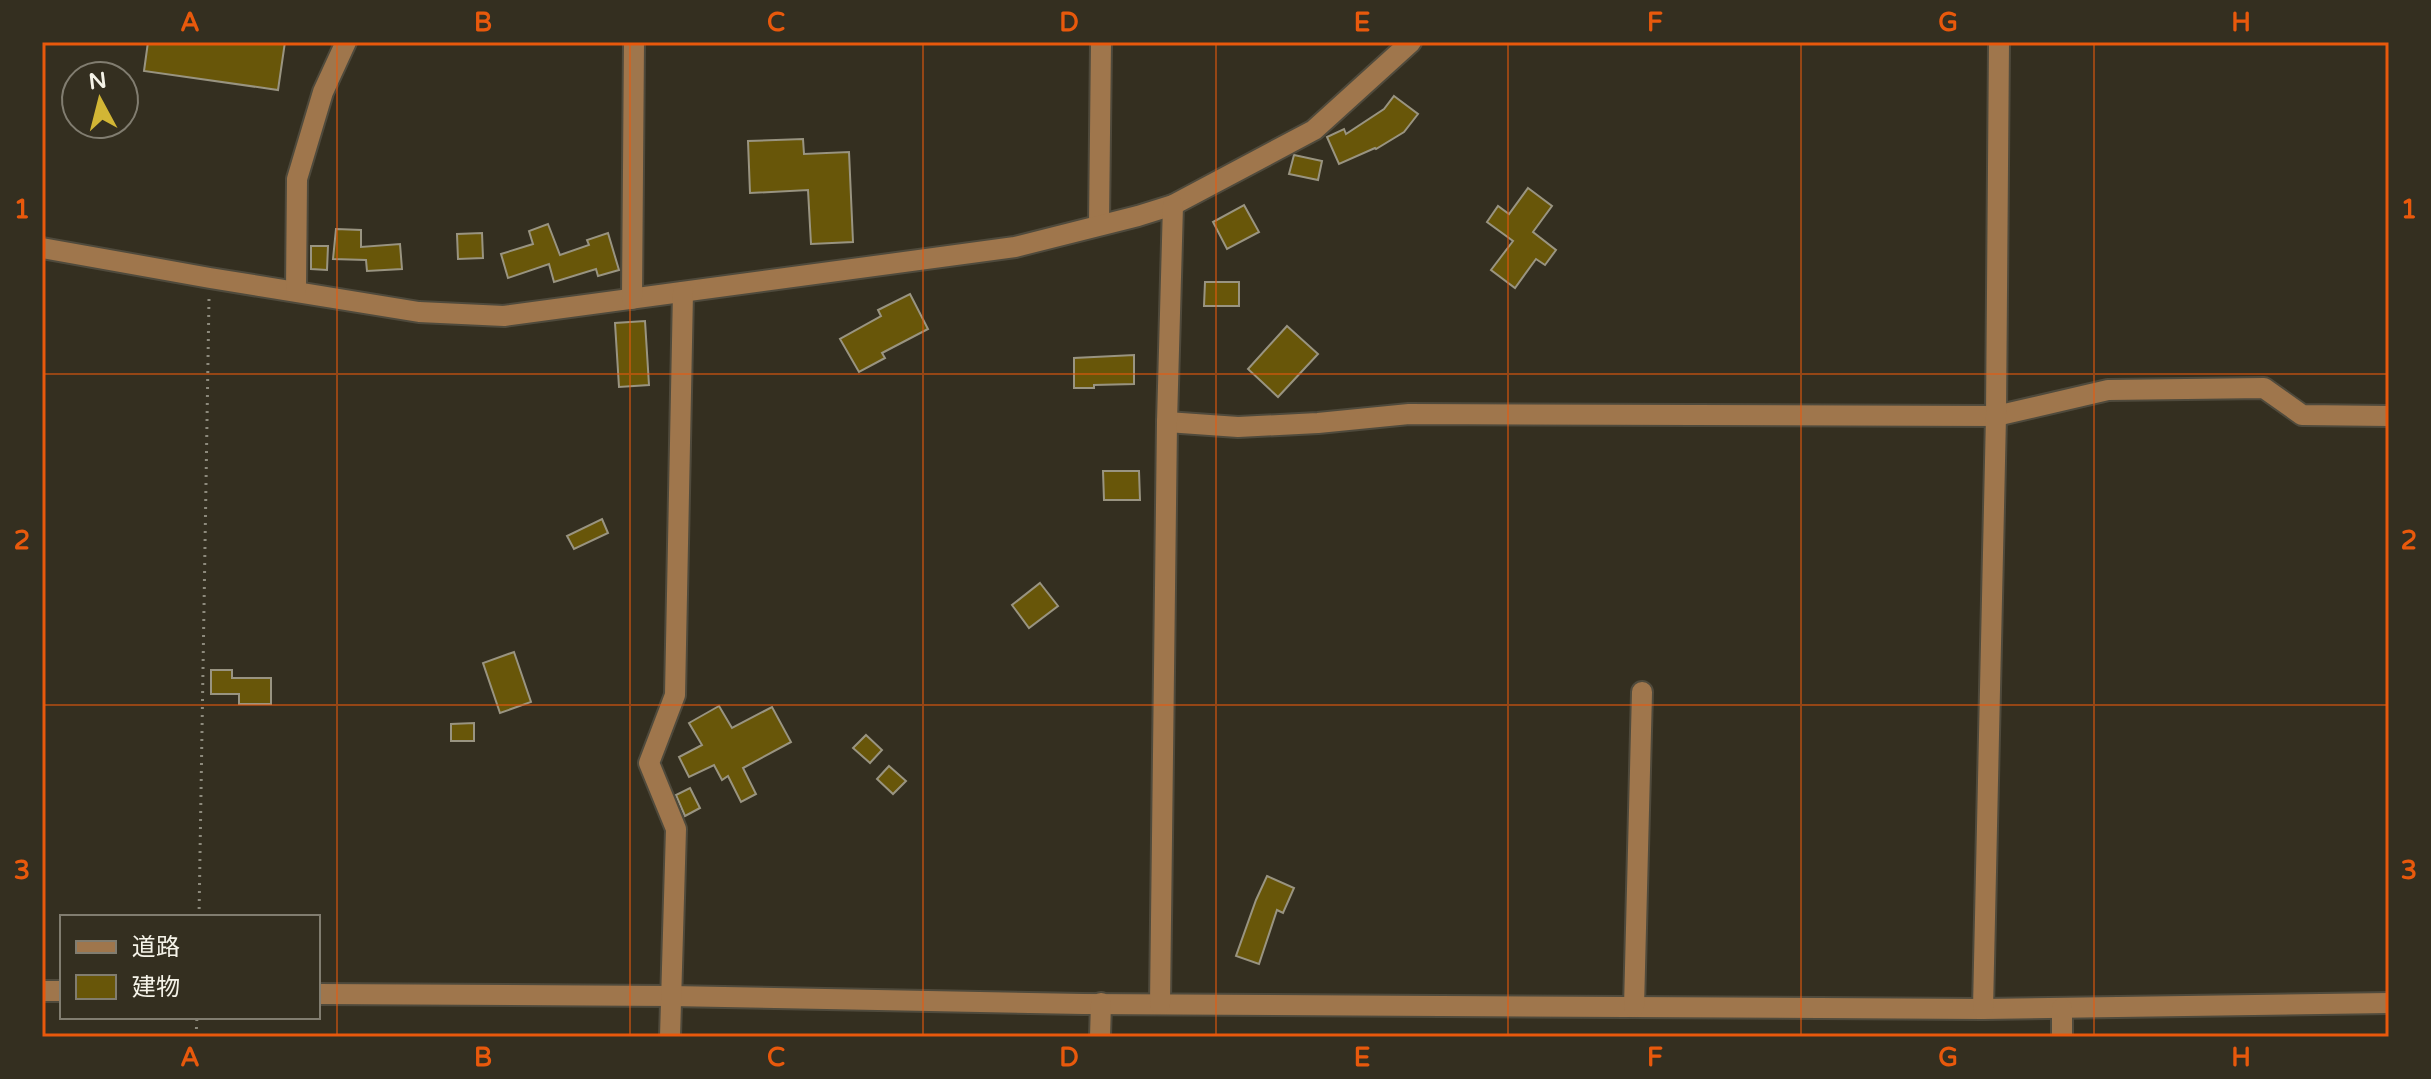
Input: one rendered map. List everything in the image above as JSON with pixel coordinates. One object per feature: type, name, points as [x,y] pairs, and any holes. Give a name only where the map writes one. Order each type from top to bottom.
[{"type":"street","points":[[296,291],[297,179],[323,92],[346,42]]},
{"type":"street","points":[[632,299],[634,42]]},
{"type":"street","points":[[1099,225],[1101,42]]},
{"type":"street","points":[[42,248],[419,312],[504,316],[1015,247],[1173,205],[1314,130],[1411,42]]},
{"type":"street","points":[[1983,1009],[1996,416],[1999,42]]},
{"type":"street","points":[[1160,1004],[1167,422],[1173,205]]},
{"type":"street","points":[[670,1037],[676,829],[649,763],[675,695],[683,292]]},
{"type":"street","points":[[1167,422],[1238,427],[1409,414],[1996,416],[2108,390],[2264,388],[2302,415],[2389,416]]},
{"type":"street","points":[[1634,1007],[1642,692]]},
{"type":"street","points":[[320,994],[1160,1004],[1983,1009],[2389,1003]]},
{"type":"street","points":[[1100,1037],[1101,1003]]},
{"type":"street","points":[[2062,1008],[2062,1037]]},
{"type":"path","points":[[199,915],[210,278]]},
{"type":"building","points":[[148,42],[285,42],[278,90],[144,71]]},
{"type":"building","points":[[1394,96],[1418,114],[1404,132],[1376,149],[1339,164],[1327,137],[1344,129],[1346,134],[1384,109]]},
{"type":"building","points":[[803,139],[804,154],[849,152],[853,242],[811,244],[808,190],[750,193],[748,141]]},
{"type":"building","points":[[1294,155],[1322,161],[1318,180],[1289,174]]},
{"type":"building","points":[[1528,188],[1552,206],[1533,232],[1556,250],[1545,265],[1536,259],[1515,288],[1491,270],[1513,241],[1487,222],[1498,206],[1509,214]]},
{"type":"building","points":[[1244,205],[1259,232],[1227,249],[1213,222]]},
{"type":"building","points":[[548,224],[560,255],[589,245],[587,240],[608,233],[619,270],[598,276],[596,269],[554,282],[549,264],[508,278],[501,254],[533,244],[529,231]]},
{"type":"building","points":[[336,229],[361,230],[361,247],[400,244],[402,269],[367,271],[366,260],[333,259]]},
{"type":"building","points":[[482,233],[483,258],[458,259],[457,234]]},
{"type":"building","points":[[311,246],[328,246],[327,270],[311,269]]},
{"type":"building","points":[[1205,282],[1239,282],[1239,306],[1204,306]]},
{"type":"building","points":[[910,294],[928,329],[882,353],[885,358],[859,372],[840,339],[881,316],[878,310]]},
{"type":"building","points":[[645,321],[649,385],[619,387],[615,323]]},
{"type":"building","points":[[1287,326],[1318,354],[1278,397],[1248,369]]},
{"type":"building","points":[[1134,355],[1134,384],[1074,388],[1074,358]]},
{"type":"building","points":[[1103,471],[1139,471],[1140,500],[1104,500]]},
{"type":"building","points":[[602,519],[608,533],[574,549],[567,536]]},
{"type":"building","points":[[1040,583],[1058,606],[1029,628],[1012,605]]},
{"type":"building","points":[[514,652],[531,702],[500,713],[483,663]]},
{"type":"building","points":[[211,670],[232,670],[232,678],[271,678],[271,704],[239,704],[239,694],[211,694]]},
{"type":"building","points":[[719,706],[732,728],[772,707],[791,742],[743,768],[756,794],[741,802],[728,776],[722,780],[714,765],[689,777],[679,757],[702,745],[689,723]]},
{"type":"building","points":[[474,723],[474,741],[451,741],[451,724]]},
{"type":"building","points":[[866,735],[882,750],[870,763],[853,748]]},
{"type":"building","points":[[889,766],[906,781],[893,794],[877,779]]},
{"type":"building","points":[[690,788],[700,808],[685,816],[676,795]]},
{"type":"building","points":[[1267,876],[1294,888],[1283,913],[1277,910],[1259,964],[1236,956]]}]
